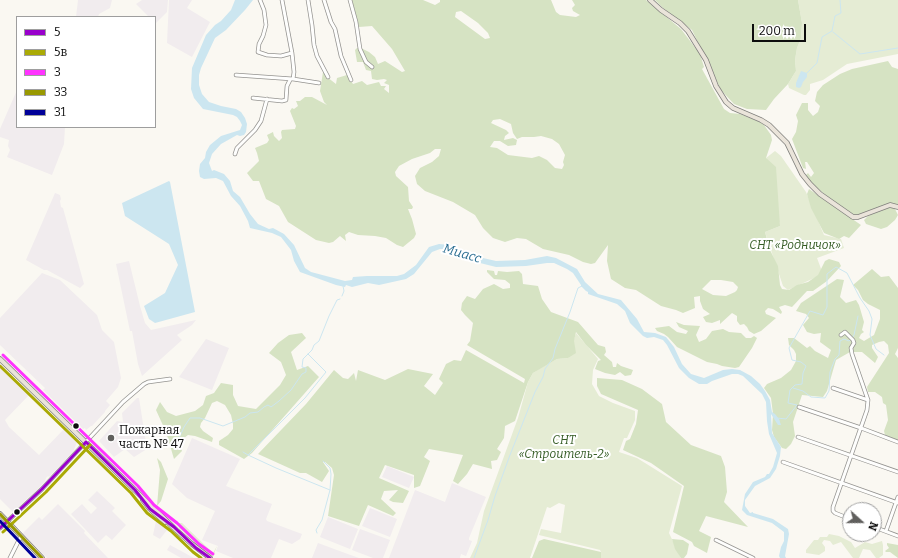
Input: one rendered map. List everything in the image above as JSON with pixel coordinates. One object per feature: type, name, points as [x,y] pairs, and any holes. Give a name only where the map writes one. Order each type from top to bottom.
[{"type":"main road","points":[[650,0],[660,10],[688,30],[706,60],[714,82],[726,102],[733,108],[769,125],[787,143],[802,174],[820,194],[853,217],[858,217],[890,205],[898,207]]},
{"type":"main road","points":[[0,359],[135,490],[150,509],[174,527],[210,558]]},
{"type":"main road","points":[[0,514],[42,558]]},
{"type":"street","points":[[260,0],[264,10],[266,25],[259,44],[258,52],[267,55],[281,56],[292,53]]},
{"type":"street","points":[[253,98],[286,100],[287,86],[294,72],[282,0]]},
{"type":"street","points":[[308,0],[314,45],[328,77]]},
{"type":"street","points":[[324,0],[330,22],[335,29],[341,56],[352,80]]},
{"type":"street","points":[[350,0],[356,22],[360,49],[366,62],[372,67]]},
{"type":"street","points":[[236,75],[319,84]]},
{"type":"street","points":[[234,154],[237,148],[255,130],[261,121],[267,99]]},
{"type":"street","points":[[841,335],[845,332],[853,340],[854,343],[851,348],[852,354],[868,400],[867,410],[841,483],[833,511],[842,516]]},
{"type":"street","points":[[0,528],[42,489],[123,402],[148,382],[170,379]]},
{"type":"street","points":[[833,388],[868,400]]},
{"type":"street","points":[[799,407],[898,442]]},
{"type":"street","points":[[798,437],[898,472]]},
{"type":"street","points":[[783,462],[897,503]]},
{"type":"street","points":[[886,531],[898,497]]},
{"type":"street","points":[[882,530],[898,536]]},
{"type":"street","points":[[10,558],[20,536]]},
{"type":"street","points":[[716,540],[753,558]]},
{"type":"shaded area","points":[[78,0],[112,0],[110,8],[99,14],[98,16],[76,16]]},
{"type":"shaded area","points":[[142,0],[168,0],[167,12],[156,23],[156,16],[148,16],[136,4]]},
{"type":"shaded area","points":[[169,0],[192,0],[187,8],[210,22],[192,57],[167,43]]},
{"type":"shaded area","points":[[16,92],[16,128],[65,128],[64,144],[52,175],[7,157],[10,150],[8,146],[9,140],[0,137],[0,129]]},
{"type":"shaded area","points":[[55,193],[60,195],[61,207],[63,208],[84,284],[80,288],[26,260]]},
{"type":"shaded area","points":[[129,261],[145,323],[151,330],[196,320],[192,325],[177,335],[182,340],[142,376],[138,364],[132,331],[130,331],[116,264]]},
{"type":"shaded area","points":[[42,273],[60,280],[97,315],[102,330],[114,342],[121,378],[118,387],[106,401],[110,405],[92,426],[86,430],[85,428],[83,429],[43,390],[45,388],[0,345],[0,318]]},
{"type":"shaded area","points":[[206,339],[229,348],[212,390],[179,377]]},
{"type":"shaded area","points":[[0,367],[29,395],[5,420],[9,427],[39,455],[64,429],[77,442],[73,452],[49,477],[48,476],[46,478],[41,486],[13,512],[0,499]]},
{"type":"shaded area","points":[[137,398],[139,398],[147,449],[134,457],[125,449],[114,457],[99,441],[117,421],[123,422],[122,413]]},
{"type":"shaded area","points":[[192,438],[240,459],[226,486],[272,504],[266,519],[267,521],[302,534],[300,539],[292,544],[279,539],[271,558],[233,558],[216,551],[218,546],[202,540],[215,511],[187,498],[172,484]]},
{"type":"shaded area","points":[[387,466],[414,477],[409,488],[382,477]]},
{"type":"shaded area","points":[[452,483],[486,497],[469,538],[469,540],[472,541],[466,556],[461,554],[460,558],[389,558],[415,490],[445,502]]},
{"type":"shaded area","points":[[97,491],[115,508],[112,511],[126,525],[112,540],[106,535],[98,543],[71,514],[82,504],[91,514],[97,508],[88,500]]},
{"type":"shaded area","points":[[58,504],[85,531],[84,533],[108,558],[47,558],[22,534],[39,517],[42,520]]},
{"type":"shaded area","points":[[370,508],[397,519],[390,537],[362,526]]},
{"type":"shaded area","points":[[328,517],[358,529],[350,549],[320,537]]},
{"type":"shaded area","points":[[156,521],[167,530],[160,539],[153,535]]},
{"type":"shaded area","points":[[360,529],[390,540],[383,558],[373,558],[352,550]]},
{"type":"shaded area","points":[[318,543],[345,553],[359,558],[312,558]]},
{"type":"shaded area","points":[[170,545],[194,558],[181,558],[167,550]]},
{"type":"green space","points":[[352,0],[423,0],[435,5],[440,2],[440,0],[551,0],[556,12],[560,15],[576,17],[580,15],[573,11],[572,8],[575,5],[572,0],[646,0],[681,29],[700,54],[704,67],[702,69],[724,109],[730,113],[740,114],[760,122],[771,135],[772,140],[766,158],[776,167],[780,226],[765,232],[770,250],[778,266],[780,285],[782,289],[789,290],[797,285],[808,282],[818,275],[825,261],[829,259],[839,262],[841,266],[827,281],[813,291],[807,291],[792,307],[785,305],[779,307],[782,312],[781,314],[768,308],[765,311],[766,314],[776,318],[761,331],[754,334],[749,331],[744,324],[740,325],[737,321],[737,316],[732,313],[720,324],[720,320],[712,323],[706,322],[703,317],[710,314],[703,309],[700,296],[694,297],[695,308],[683,313],[661,306],[636,290],[625,288],[611,279],[607,261],[608,245],[595,263],[591,264],[569,255],[543,249],[526,239],[517,238],[505,242],[493,238],[483,228],[475,215],[453,202],[425,191],[417,184],[415,176],[420,168],[432,162],[439,156],[441,149],[435,149],[430,153],[412,159],[399,166],[395,172],[396,176],[408,187],[409,201],[413,207],[412,209],[408,209],[416,234],[414,238],[403,247],[386,238],[358,235],[349,232],[345,235],[346,241],[340,236],[333,242],[329,243],[316,240],[288,222],[279,206],[266,199],[259,181],[253,181],[247,173],[259,161],[255,148],[267,143],[269,140],[267,135],[273,132],[274,136],[279,141],[282,138],[282,130],[295,129],[296,126],[290,111],[292,108],[294,109],[298,106],[296,101],[300,101],[305,97],[312,97],[327,105],[324,102],[320,91],[323,72],[336,84],[337,78],[347,75],[353,84],[362,81],[367,85],[379,82],[381,86],[386,86],[384,89],[389,93],[389,85],[384,83],[387,80],[372,79],[371,71],[366,70],[363,62],[357,62],[355,50],[357,48],[363,49],[375,57],[378,64],[385,61],[402,72],[405,71],[392,49],[372,26],[359,27]],"holes":[[[461,11],[478,23],[488,33],[490,38],[485,39],[455,17],[456,12]],[[500,119],[511,124],[513,133],[517,139],[522,137],[541,136],[552,139],[559,144],[565,155],[562,169],[555,168],[547,160],[539,156],[532,158],[508,155],[497,148],[490,147],[494,141],[500,141],[508,146],[516,145],[517,140],[513,138],[504,140],[505,136],[509,133],[491,123],[493,120]],[[711,280],[733,282],[738,287],[735,292],[726,296],[713,295],[702,289]]]},
{"type":"green space","points":[[655,0],[798,0],[802,23],[801,38],[797,48],[795,60],[796,71],[788,84],[766,110],[747,109],[734,104],[721,90],[692,30]]},
{"type":"green space","points":[[798,0],[898,0],[898,54],[847,64],[823,80],[810,84],[810,90],[806,95],[789,88],[788,84],[796,71],[795,60],[797,48],[801,38],[802,23]]},
{"type":"green space","points":[[888,61],[892,67],[898,69],[898,205],[890,203],[859,215],[853,215],[837,205],[808,180],[806,175],[808,173],[811,177],[814,173],[807,162],[805,162],[806,169],[803,168],[792,139],[796,132],[798,121],[796,115],[802,103],[808,103],[808,110],[813,116],[818,112],[820,106],[815,101],[817,92],[823,85],[840,74],[852,69]]},
{"type":"green space","name":"СНТ «Родничок»","points":[[775,151],[781,156],[806,192],[824,235],[841,239],[844,248],[817,258],[823,274],[788,290],[783,286],[765,232],[780,226],[766,158]]},
{"type":"green space","points":[[809,189],[861,225],[849,238],[844,236],[839,239],[824,233],[811,208],[807,194]]},
{"type":"green space","points":[[890,206],[895,209],[898,215],[887,227],[881,229],[866,224],[864,220],[868,216]]},
{"type":"green space","points":[[872,269],[881,277],[889,276],[898,288],[898,348],[895,354],[898,358],[898,441],[885,435],[884,431],[888,420],[886,405],[883,403],[882,397],[875,392],[868,392],[867,387],[889,353],[888,345],[884,341],[872,345],[872,348],[878,357],[875,363],[862,352],[850,352],[836,360],[827,391],[823,397],[802,395],[793,422],[795,436],[791,444],[786,449],[782,448],[774,437],[772,430],[773,414],[771,398],[764,388],[767,384],[781,378],[791,370],[796,361],[796,354],[789,345],[788,338],[794,338],[807,348],[810,346],[815,351],[828,358],[831,350],[820,342],[821,333],[814,334],[807,332],[803,325],[809,318],[806,314],[796,311],[801,303],[837,279],[844,280],[840,297],[846,303],[856,300],[859,305],[864,322],[862,330],[864,332],[859,338],[864,341],[874,335],[880,319],[880,310],[863,300],[858,290],[853,285]]},
{"type":"green space","points":[[487,270],[494,271],[495,275],[497,275],[498,271],[519,271],[522,274],[523,284],[538,286],[542,299],[551,312],[578,322],[598,345],[605,347],[606,352],[604,355],[612,362],[613,367],[616,367],[617,363],[633,370],[631,375],[625,376],[620,372],[615,375],[595,369],[598,361],[601,360],[576,332],[574,341],[576,353],[568,358],[557,359],[533,373],[528,382],[515,421],[505,426],[504,438],[497,449],[501,452],[497,460],[491,461],[492,469],[473,464],[458,484],[453,481],[463,455],[429,449],[424,457],[430,461],[420,486],[414,488],[414,475],[385,465],[379,478],[409,491],[403,503],[389,500],[398,490],[384,491],[381,499],[396,513],[393,516],[368,505],[359,526],[328,516],[334,475],[332,468],[325,462],[323,462],[329,471],[322,482],[306,473],[300,473],[258,454],[306,404],[334,370],[343,378],[348,379],[354,373],[356,381],[358,370],[385,380],[408,369],[433,374],[424,386],[435,395],[443,383],[439,379],[446,364],[454,360],[461,361],[466,350],[524,383],[525,379],[467,345],[470,341],[473,323],[461,310],[462,303],[467,296],[475,299],[483,289],[494,284],[503,289],[510,288],[510,284],[505,280],[494,279],[487,272]]},
{"type":"green space","points":[[676,322],[684,325],[700,326],[696,335],[699,342],[706,339],[712,331],[723,329],[729,332],[741,333],[746,338],[751,338],[754,336],[757,338],[739,367],[735,368],[722,366],[707,362],[677,347],[668,337],[657,331],[655,328],[669,326],[677,332],[686,334],[688,331],[679,327]]},
{"type":"green space","points":[[302,333],[306,338],[291,352],[297,370],[308,366],[319,377],[252,453],[244,459],[219,445],[219,441],[228,435],[233,429],[233,424],[231,415],[225,405],[217,401],[212,403],[200,427],[213,438],[212,442],[188,435],[179,442],[182,451],[174,459],[166,432],[156,410],[160,402],[167,412],[176,416],[195,411],[203,405],[206,396],[214,393],[221,383],[233,385],[233,395],[238,406],[256,409],[280,385],[286,375],[281,362],[269,353],[278,343],[289,335]]},
{"type":"green space","name":"СНТ «Строитель-2»","points":[[576,333],[598,359],[593,370],[592,384],[599,396],[635,411],[635,420],[627,438],[624,438],[619,452],[637,458],[682,486],[669,533],[681,558],[601,558],[600,550],[539,535],[541,529],[561,533],[565,505],[559,503],[550,508],[547,507],[530,558],[470,558],[477,543],[484,511],[518,418],[528,382],[533,373],[539,369],[557,359],[568,358]]},
{"type":"green space","points":[[597,378],[622,380],[642,389],[662,404],[666,422],[691,445],[721,456],[725,467],[727,492],[724,502],[748,527],[706,516],[699,531],[711,537],[707,553],[694,546],[692,542],[673,532],[684,486],[651,463],[623,450],[626,441],[630,439],[636,424],[638,410],[601,394],[597,386]]},
{"type":"green space","points":[[157,458],[161,462],[168,479],[161,501],[157,506],[160,470]]},
{"type":"green space","points":[[179,523],[182,523],[213,553],[217,546],[213,557],[179,528]]},
{"type":"green space","points":[[829,534],[839,536],[842,538],[842,542],[851,542],[855,548],[865,542],[872,544],[882,541],[883,555],[876,558],[870,550],[863,549],[859,558],[853,558],[841,542],[833,545],[830,541],[824,540],[822,543],[825,547],[825,551],[819,555],[806,553],[806,550],[814,540],[818,540],[820,537],[827,537]]},
{"type":"green space","points":[[544,539],[601,552],[601,558],[532,558],[539,541]]},
{"type":"green space","points":[[672,539],[683,540],[689,544],[687,554],[684,558],[681,558],[675,549]]},
{"type":"green space","points":[[887,543],[898,545],[898,558],[890,552],[885,551],[889,548]]},
{"type":"water","name":"Миасс","points":[[235,0],[253,0],[226,30],[215,38],[201,68],[199,85],[202,94],[209,102],[236,109],[241,112],[245,118],[247,124],[244,135],[237,135],[221,144],[212,154],[209,163],[212,171],[214,170],[224,174],[230,181],[233,191],[240,197],[258,224],[269,229],[273,228],[284,234],[294,245],[305,268],[311,272],[345,281],[352,280],[353,277],[397,276],[404,274],[416,265],[429,247],[439,244],[451,245],[470,255],[496,261],[525,260],[547,256],[556,258],[577,269],[585,282],[598,294],[621,300],[637,319],[644,332],[655,333],[666,337],[674,347],[682,364],[691,374],[704,378],[723,370],[732,369],[740,370],[751,376],[765,391],[770,400],[772,412],[779,419],[781,425],[778,425],[771,414],[772,433],[781,447],[776,469],[770,478],[755,486],[745,500],[745,506],[750,513],[753,512],[773,519],[788,529],[789,534],[785,556],[786,558],[780,558],[779,556],[784,541],[784,532],[772,523],[747,515],[742,510],[745,494],[753,482],[769,474],[773,467],[777,453],[769,434],[766,402],[762,394],[743,376],[732,374],[707,384],[699,384],[689,378],[679,368],[663,340],[643,336],[630,323],[625,311],[617,304],[588,294],[573,273],[554,263],[496,267],[468,260],[460,255],[440,249],[432,252],[414,274],[406,279],[379,285],[368,283],[352,287],[346,285],[345,287],[300,272],[294,261],[291,250],[281,237],[272,233],[250,228],[240,206],[231,196],[223,181],[216,178],[204,179],[200,177],[199,171],[200,164],[205,158],[206,152],[210,145],[221,136],[240,130],[242,125],[237,117],[233,115],[203,109],[194,98],[191,89],[192,68],[206,35],[231,10]]},
{"type":"water","points":[[801,71],[807,73],[807,77],[799,88],[796,87],[796,83]]},
{"type":"water","points":[[169,181],[195,312],[155,323],[149,319],[144,306],[165,293],[178,265],[169,244],[125,216],[122,203]]},
{"type":"waterway","points":[[807,73],[817,63],[822,37],[832,31],[835,16],[841,13],[840,0]]},
{"type":"waterway","points":[[833,32],[860,54],[898,48]]},
{"type":"waterway","points":[[777,418],[786,419],[797,405],[788,403],[790,390],[795,385],[802,384],[803,373],[806,366],[801,362],[792,360],[789,348],[810,311],[823,315],[827,307],[827,274],[836,267],[847,273],[860,298],[869,311],[872,319],[870,335],[876,349],[884,355]]},
{"type":"waterway","points":[[342,296],[344,291],[343,286]]},
{"type":"waterway","points":[[474,558],[510,455],[535,392],[543,377],[545,369],[553,358],[578,288],[582,286]]},
{"type":"waterway","points":[[175,447],[190,418],[200,418],[223,426],[245,417],[250,413],[258,412],[268,405],[271,407],[279,401],[291,390],[302,374],[306,372],[306,368],[302,367],[303,359],[319,341],[329,316],[337,300],[340,299]]},
{"type":"waterway","points":[[852,338],[858,316]]},
{"type":"waterway","points":[[793,388],[803,391],[811,397],[825,398],[829,391],[830,372],[835,359],[839,355],[840,341],[844,339],[850,340]]},
{"type":"waterway","points":[[243,452],[248,455],[305,398],[326,372],[308,354]]},
{"type":"waterway","points":[[248,455],[330,490]]},
{"type":"waterway","points":[[317,533],[316,530],[322,520],[330,490],[330,468],[323,461]]},
{"type":"transit line","name":"3","points":[[3,355],[138,486],[154,505],[177,523],[199,544],[213,554]]},
{"type":"transit line","name":"5в","points":[[0,366],[131,493],[147,513],[171,531],[201,558]]},
{"type":"transit line","name":"5","points":[[86,442],[135,490],[150,509],[174,527],[196,548],[210,558]]},
{"type":"transit line","name":"5","points":[[0,528],[42,489],[86,442]]},
{"type":"transit line","name":"5в","points":[[3,532],[46,492],[90,445]]},
{"type":"transit line","name":"33","points":[[0,514],[42,558]]},
{"type":"transit line","name":"31","points":[[0,521],[35,558]]},
{"type":"place","name":"Пожарная часть № 47","points":[[111,438]]}]
